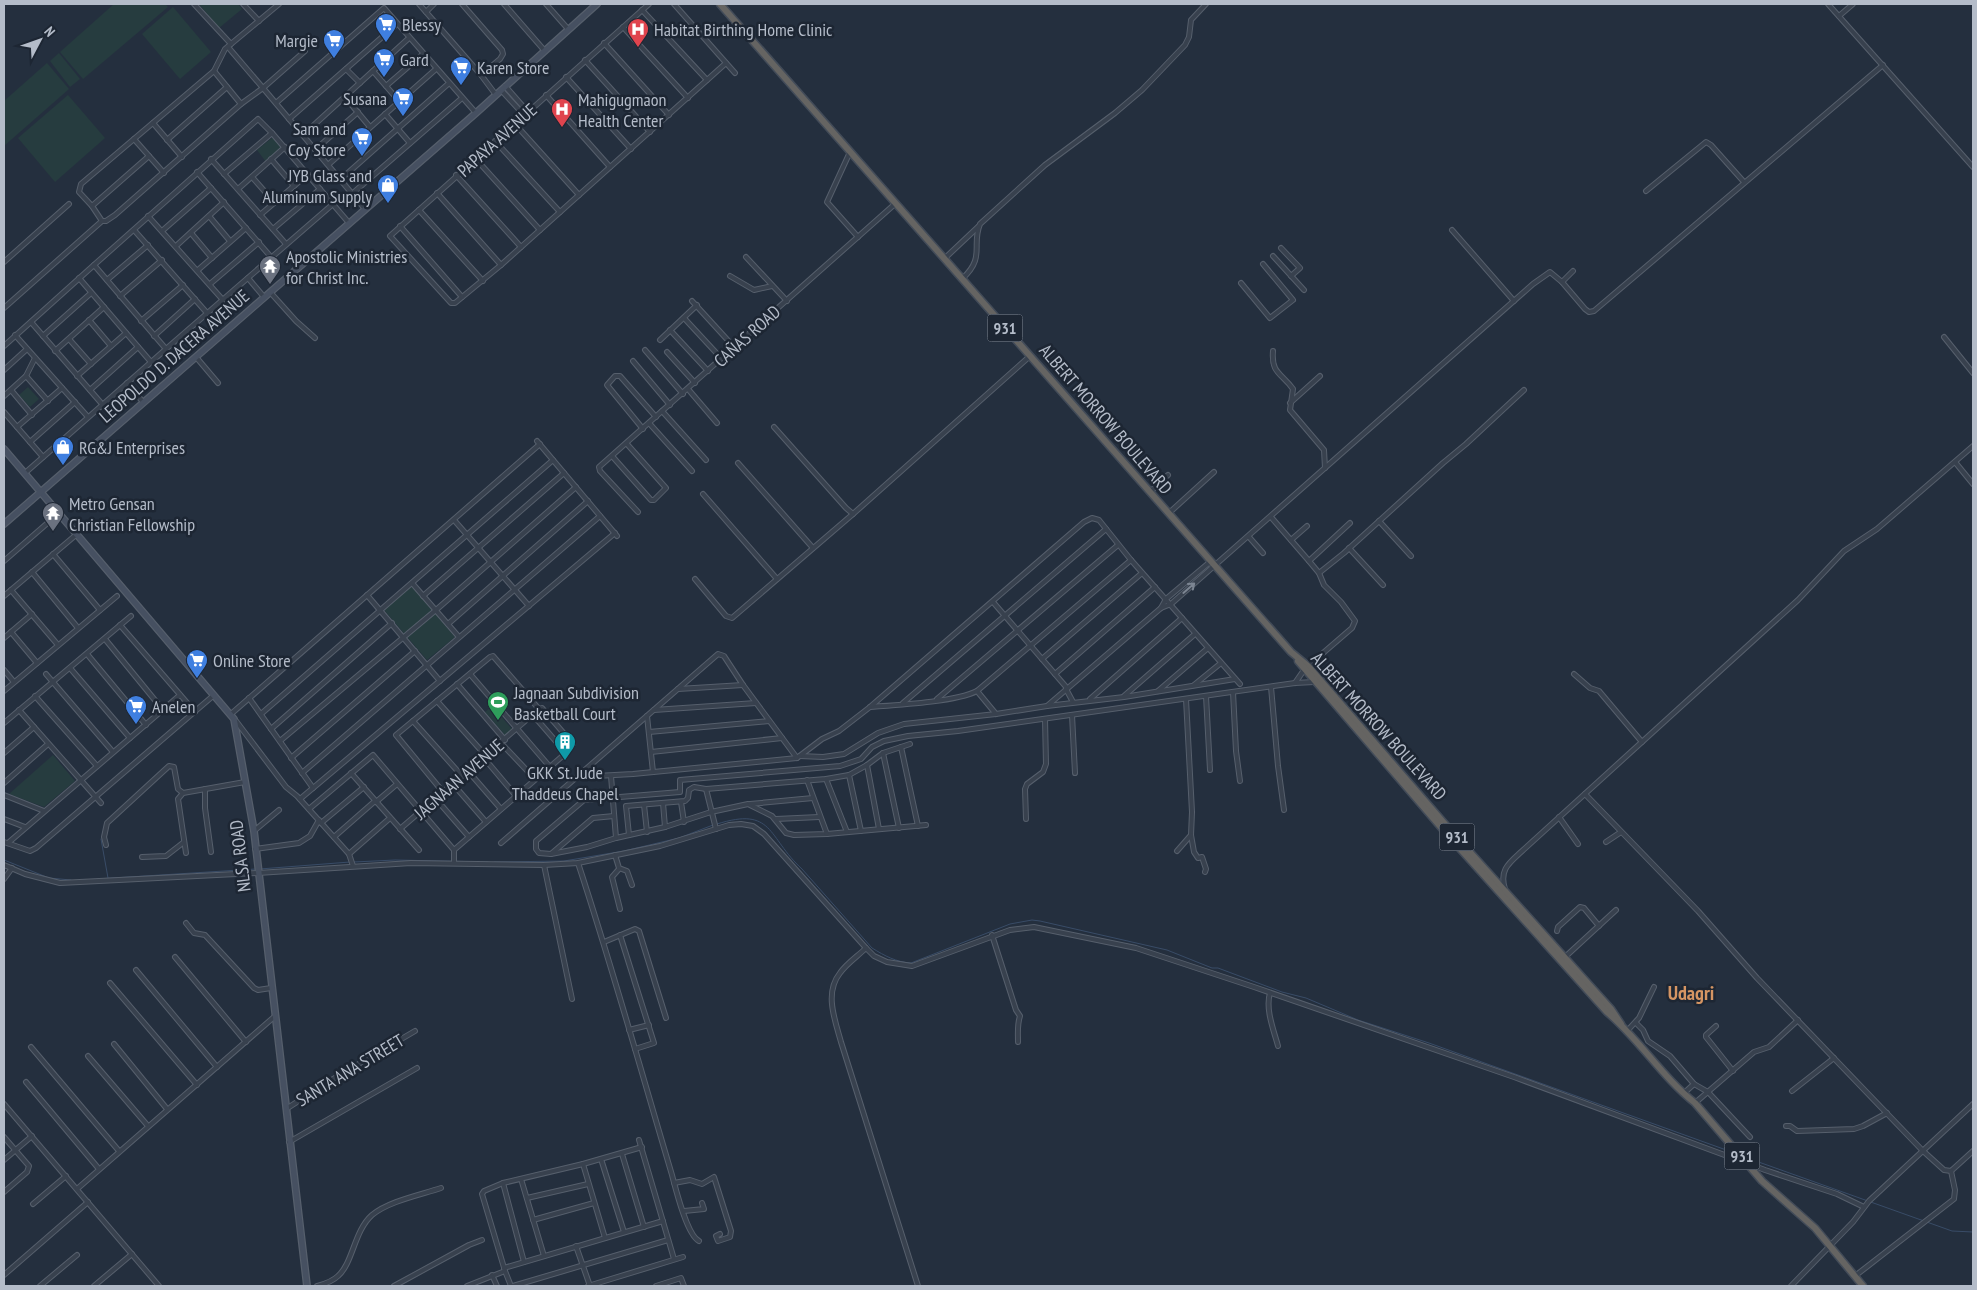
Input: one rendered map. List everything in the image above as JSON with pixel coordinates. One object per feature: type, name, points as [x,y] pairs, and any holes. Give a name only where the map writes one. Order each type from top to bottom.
[{"type":"highway","name":"ALBERT MORROW BOULEVARD","points":[[720,4],[1291,652],[1611,1008],[1621,1024],[1683,1094],[1695,1103],[1771,1190],[1809,1223],[1830,1245],[1863,1286]]},
{"type":"highway","name":"ALBERT MORROW BOULEVARD","points":[[1306,668],[1314,682],[1486,878],[1607,1012],[1621,1024]]},
{"type":"main road","name":"LEOPOLDO D. DACERA AVENUE","points":[[4,524],[476,113],[592,5]]},
{"type":"main road","points":[[4,449],[232,717]]},
{"type":"main road","name":"NLSA ROAD","points":[[232,717],[254,831],[306,1286]]},
{"type":"street","points":[[194,4],[365,209]]},
{"type":"street","points":[[243,4],[259,21]]},
{"type":"street","points":[[102,221],[79,192],[80,187],[214,71],[218,66],[223,51],[279,4]]},
{"type":"street","points":[[381,4],[448,84],[476,113]]},
{"type":"street","points":[[420,4],[496,95]]},
{"type":"street","points":[[426,12],[434,4]]},
{"type":"street","points":[[462,4],[503,54],[500,59],[481,75]]},
{"type":"street","points":[[504,4],[544,50]]},
{"type":"street","points":[[546,4],[568,29]]},
{"type":"street","name":"PAPAYA AVENUE","points":[[462,298],[454,304],[451,303],[390,236],[649,4]]},
{"type":"street","points":[[674,4],[735,72]]},
{"type":"street","points":[[944,259],[1045,165],[1115,113],[1142,90],[1185,46],[1191,20],[1206,4]]},
{"type":"street","points":[[1828,4],[1973,167]]},
{"type":"street","points":[[1839,16],[1853,4]]},
{"type":"street","points":[[276,103],[384,8]]},
{"type":"street","points":[[642,10],[707,80]]},
{"type":"street","points":[[289,119],[397,24]]},
{"type":"street","points":[[623,27],[688,98]]},
{"type":"street","points":[[303,134],[410,38]]},
{"type":"street","points":[[604,44],[669,115]]},
{"type":"street","points":[[4,308],[102,221],[106,221],[115,214],[241,104],[305,52]]},
{"type":"street","points":[[386,86],[423,54]]},
{"type":"street","points":[[585,60],[650,132]]},
{"type":"street","points":[[400,226],[462,298],[726,63]]},
{"type":"street","points":[[1161,608],[1166,598],[1249,536],[1549,272],[1562,282],[1585,309],[1589,312],[1594,311],[1883,65]]},
{"type":"street","points":[[346,69],[360,84]]},
{"type":"street","points":[[329,164],[436,69]]},
{"type":"street","points":[[214,71],[241,104]]},
{"type":"street","points":[[373,71],[399,101]]},
{"type":"street","points":[[566,77],[631,149]]},
{"type":"street","points":[[341,179],[448,84]]},
{"type":"street","points":[[167,140],[227,87]]},
{"type":"street","points":[[503,88],[528,112]]},
{"type":"street","points":[[503,88],[524,115]]},
{"type":"street","points":[[546,96],[610,167]]},
{"type":"street","points":[[345,97],[370,126]]},
{"type":"street","points":[[352,193],[462,98]]},
{"type":"street","points":[[316,149],[358,112]]},
{"type":"street","points":[[385,114],[410,143]]},
{"type":"street","points":[[4,346],[257,120],[261,120],[349,223]]},
{"type":"street","points":[[153,123],[182,157]]},
{"type":"street","points":[[515,124],[579,194]]},
{"type":"street","points":[[224,174],[272,133]]},
{"type":"street","points":[[134,139],[164,173]]},
{"type":"street","points":[[495,141],[560,212]]},
{"type":"street","points":[[1646,191],[1706,142],[1711,145],[1744,182]]},
{"type":"street","points":[[238,189],[285,147]]},
{"type":"street","points":[[850,152],[827,202],[858,237]]},
{"type":"street","points":[[92,206],[149,156]]},
{"type":"street","points":[[476,158],[540,230]]},
{"type":"street","points":[[211,160],[286,244]]},
{"type":"street","points":[[271,160],[294,186]]},
{"type":"street","points":[[197,172],[271,257]]},
{"type":"street","points":[[260,215],[308,174]]},
{"type":"street","points":[[456,176],[521,247]]},
{"type":"street","points":[[252,177],[274,202]]},
{"type":"street","points":[[162,231],[211,188]]},
{"type":"street","points":[[273,229],[320,189]]},
{"type":"street","points":[[437,193],[501,265]]},
{"type":"street","points":[[176,246],[224,202]]},
{"type":"street","name":"CAÑAS ROAD","points":[[638,512],[599,469],[896,203]]},
{"type":"street","points":[[4,262],[69,204]]},
{"type":"street","points":[[24,473],[333,204]]},
{"type":"street","points":[[419,210],[483,281]]},
{"type":"street","points":[[148,216],[223,300]]},
{"type":"street","points":[[209,216],[230,241]]},
{"type":"street","points":[[962,278],[970,271],[978,255],[978,229],[980,224]]},
{"type":"street","points":[[198,270],[246,228]]},
{"type":"street","points":[[134,230],[207,313]]},
{"type":"street","points":[[1452,230],[1514,302]]},
{"type":"street","points":[[190,233],[212,258]]},
{"type":"street","points":[[210,284],[259,242]]},
{"type":"street","points":[[107,280],[148,245]]},
{"type":"street","points":[[1281,248],[1300,268],[1291,276]]},
{"type":"street","points":[[1273,256],[1304,290]]},
{"type":"street","points":[[746,257],[787,301]]},
{"type":"street","points":[[120,296],[162,260]]},
{"type":"street","points":[[1241,283],[1270,318],[1293,300],[1263,264]]},
{"type":"street","points":[[94,265],[166,349]]},
{"type":"street","points":[[1562,282],[1573,271]]},
{"type":"street","points":[[730,276],[754,290],[772,286]]},
{"type":"street","points":[[79,278],[151,362]]},
{"type":"street","points":[[248,278],[264,297]]},
{"type":"street","points":[[141,321],[183,285]]},
{"type":"street","points":[[270,292],[296,321],[315,338]]},
{"type":"street","points":[[43,336],[91,293]]},
{"type":"street","points":[[154,336],[195,299]]},
{"type":"street","points":[[692,301],[734,347]]},
{"type":"street","points":[[660,340],[697,305]]},
{"type":"street","points":[[56,351],[104,308]]},
{"type":"street","points":[[684,318],[721,358]]},
{"type":"street","points":[[90,320],[111,346]]},
{"type":"street","points":[[30,322],[102,404]]},
{"type":"street","points":[[670,330],[708,370]]},
{"type":"street","points":[[77,376],[126,333]]},
{"type":"street","points":[[16,335],[88,417]]},
{"type":"street","points":[[1944,337],[1973,373]]},
{"type":"street","points":[[69,339],[91,364]]},
{"type":"street","points":[[90,390],[138,347]]},
{"type":"street","points":[[4,370],[27,349]]},
{"type":"street","points":[[645,350],[683,394]]},
{"type":"street","points":[[1273,351],[1274,367],[1293,389],[1290,403],[1291,411],[1324,450],[1325,468]]},
{"type":"street","points":[[667,352],[695,383]]},
{"type":"street","points":[[196,356],[218,383]]},
{"type":"street","points":[[695,579],[729,618],[732,618],[853,514],[1030,356]]},
{"type":"street","points":[[4,396],[26,376],[35,358]]},
{"type":"street","points":[[633,362],[670,405]]},
{"type":"street","points":[[26,376],[48,400]]},
{"type":"street","points":[[643,429],[607,385],[607,382],[615,376],[620,376],[656,417]]},
{"type":"street","points":[[1290,403],[1320,376]]},
{"type":"street","points":[[128,383],[144,402]]},
{"type":"street","points":[[17,427],[62,388]]},
{"type":"street","points":[[688,389],[717,423]]},
{"type":"street","points":[[11,390],[32,414]]},
{"type":"street","points":[[1319,573],[1466,444],[1524,390]]},
{"type":"street","points":[[30,442],[75,402]]},
{"type":"street","points":[[4,412],[42,457]]},
{"type":"street","points":[[662,412],[706,460]]},
{"type":"street","points":[[649,423],[692,471]]},
{"type":"street","points":[[774,428],[853,514]]},
{"type":"street","points":[[300,799],[440,680],[616,535],[538,443],[454,520],[249,698],[232,717],[285,785],[334,837],[353,862]]},
{"type":"street","points":[[612,456],[651,500],[654,500],[666,488],[627,444]]},
{"type":"street","points":[[1507,894],[1502,874],[1507,865],[1798,600],[1844,551],[1877,529],[1973,446]]},
{"type":"street","points":[[261,714],[553,460]]},
{"type":"street","points":[[1955,462],[1973,484]]},
{"type":"street","points":[[738,463],[813,548]]},
{"type":"street","points":[[1169,513],[1214,472]]},
{"type":"street","points":[[423,596],[564,473]]},
{"type":"street","points":[[1150,492],[1168,475]]},
{"type":"street","points":[[280,741],[436,610],[576,487]]},
{"type":"street","points":[[703,494],[777,579]]},
{"type":"street","points":[[448,624],[588,501]]},
{"type":"street","points":[[4,561],[59,514]]},
{"type":"street","points":[[302,773],[600,516]]},
{"type":"street","points":[[1272,516],[1319,573],[1324,585],[1352,615],[1355,624],[1306,668],[1295,683]]},
{"type":"street","points":[[799,757],[822,739],[839,731],[870,707],[1088,519],[1094,518],[1098,519],[1142,573],[1240,684]]},
{"type":"street","points":[[454,520],[529,606]]},
{"type":"street","points":[[1379,521],[1411,556]]},
{"type":"street","points":[[1309,561],[1350,523]]},
{"type":"street","points":[[1291,540],[1307,526]]},
{"type":"street","points":[[902,704],[1106,529]]},
{"type":"street","points":[[4,596],[77,534]]},
{"type":"street","points":[[1249,536],[1263,553]]},
{"type":"street","points":[[937,700],[1118,545]]},
{"type":"street","points":[[1349,548],[1382,585]]},
{"type":"street","points":[[53,554],[100,610]]},
{"type":"street","points":[[870,707],[937,700],[968,695],[977,691],[1131,560]]},
{"type":"street","points":[[1047,706],[1161,608],[1171,604],[1213,563]]},
{"type":"street","points":[[32,572],[78,628]]},
{"type":"street","points":[[1042,659],[1142,573]]},
{"type":"street","points":[[412,583],[459,637]]},
{"type":"street","points":[[1055,674],[1155,587]]},
{"type":"street","points":[[11,590],[58,645]]},
{"type":"street","points":[[367,595],[440,680]]},
{"type":"street","points":[[4,691],[117,596]]},
{"type":"street","points":[[993,602],[1055,674],[1067,689],[1073,702]]},
{"type":"street","points":[[4,638],[32,614]]},
{"type":"street","points":[[4,723],[131,616]]},
{"type":"street","points":[[578,777],[611,776],[844,754],[878,733],[904,724],[996,714],[1089,700],[1106,693],[1182,618]]},
{"type":"street","points":[[271,729],[392,623]]},
{"type":"street","points":[[120,625],[195,712]]},
{"type":"street","points":[[11,632],[37,663]]},
{"type":"street","points":[[1124,697],[1195,634]]},
{"type":"street","points":[[105,639],[163,710]]},
{"type":"street","points":[[1158,691],[1208,648]]},
{"type":"street","points":[[291,758],[415,651]]},
{"type":"street","points":[[87,654],[146,725]]},
{"type":"street","points":[[501,843],[720,654],[724,656],[769,721],[799,757]]},
{"type":"street","points":[[444,792],[396,736],[488,658],[494,656],[539,709],[542,708],[573,744]]},
{"type":"street","points":[[1194,685],[1221,663]]},
{"type":"street","points":[[70,668],[130,738]]},
{"type":"street","points":[[4,670],[14,682]]},
{"type":"street","points":[[46,674],[113,752]]},
{"type":"street","points":[[470,674],[550,767]]},
{"type":"street","points":[[1574,674],[1590,688],[1599,691],[1642,742]]},
{"type":"street","points":[[1173,678],[1178,688]]},
{"type":"street","points":[[1089,700],[1106,693],[1124,697],[1235,679]]},
{"type":"street","points":[[812,798],[748,804],[711,812],[647,832],[551,854],[538,852],[535,846],[536,841],[584,800],[680,792],[680,780],[840,766],[860,759],[872,748],[891,739],[1272,686],[1314,682]]},
{"type":"street","points":[[458,684],[535,779]]},
{"type":"street","points":[[678,689],[743,685]]},
{"type":"street","points":[[1272,686],[1278,766],[1284,810]]},
{"type":"street","points":[[977,691],[996,714]]},
{"type":"street","points":[[1233,692],[1236,751],[1240,781]]},
{"type":"street","points":[[180,695],[6,842],[26,850],[33,850],[214,695]]},
{"type":"street","points":[[36,696],[97,766]]},
{"type":"street","points":[[1206,696],[1210,770]]},
{"type":"street","points":[[249,698],[313,788]]},
{"type":"street","points":[[1186,699],[1192,812],[1191,834],[1194,852],[1198,858],[1202,857],[1206,869],[1205,872]]},
{"type":"street","points":[[437,701],[516,796]]},
{"type":"street","points":[[654,710],[756,703]]},
{"type":"street","name":"JAGNAAN AVENUE","points":[[400,830],[539,709]]},
{"type":"street","points":[[19,710],[101,803]]},
{"type":"street","points":[[454,850],[566,753],[533,714]]},
{"type":"street","points":[[1072,715],[1075,773]]},
{"type":"street","points":[[647,716],[653,772]]},
{"type":"street","points":[[1026,819],[1025,789],[1027,784],[1043,772],[1046,764],[1045,719]]},
{"type":"street","points":[[413,721],[462,776]]},
{"type":"street","points":[[649,732],[769,721]]},
{"type":"street","points":[[4,753],[34,727]]},
{"type":"street","points":[[651,752],[782,738]]},
{"type":"street","points":[[4,783],[48,744]]},
{"type":"street","points":[[620,806],[681,802],[688,799],[691,788],[826,779],[849,775],[867,766],[883,753],[910,744]]},
{"type":"street","points":[[902,747],[918,826]]},
{"type":"street","points":[[883,753],[899,828]]},
{"type":"street","points":[[309,809],[373,755],[454,850],[454,863]]},
{"type":"street","points":[[106,845],[104,837],[106,823],[169,766],[174,767],[178,789],[183,793]]},
{"type":"street","points":[[867,766],[879,829]]},
{"type":"street","points":[[468,771],[501,809]]},
{"type":"street","points":[[351,773],[419,850]]},
{"type":"street","points":[[849,775],[861,831]]},
{"type":"street","points":[[611,776],[616,838]]},
{"type":"street","points":[[826,779],[848,832]]},
{"type":"street","points":[[807,780],[812,798],[827,834]]},
{"type":"street","points":[[186,853],[178,799],[183,793],[245,782]]},
{"type":"street","points":[[334,837],[397,784]]},
{"type":"street","points":[[453,784],[486,822]]},
{"type":"street","points":[[255,850],[299,843],[310,836],[320,822],[364,787]]},
{"type":"street","points":[[706,788],[716,828]]},
{"type":"street","points":[[205,789],[204,801],[211,852]]},
{"type":"street","points":[[1585,794],[1922,1150],[1944,1170],[1950,1171]]},
{"type":"street","points":[[4,796],[44,811]]},
{"type":"street","points":[[436,799],[469,837]]},
{"type":"street","points":[[681,802],[684,822]]},
{"type":"street","points":[[764,802],[764,811]]},
{"type":"street","points":[[662,803],[665,827]]},
{"type":"street","points":[[748,804],[764,811],[776,820],[789,834],[796,836],[926,825]]},
{"type":"street","points":[[644,805],[647,832]]},
{"type":"street","points":[[626,806],[629,835]]},
{"type":"street","points":[[254,831],[279,810]]},
{"type":"street","points":[[551,854],[593,818],[614,816]]},
{"type":"street","points":[[776,820],[819,816]]},
{"type":"street","points":[[1559,817],[1578,844]]},
{"type":"street","points":[[348,854],[390,818]]},
{"type":"street","points":[[4,819],[25,827]]},
{"type":"street","points":[[4,865],[38,878],[60,883],[353,862],[544,865],[578,863],[660,846],[716,828],[741,824],[759,828],[866,948],[874,956],[887,962],[912,966],[992,935],[1010,930],[1034,927],[1136,948],[1514,1077],[1748,1163],[1867,1203]]},
{"type":"street","points":[[1606,842],[1621,832]]},
{"type":"street","points":[[1177,851],[1191,834]]},
{"type":"street","points":[[142,856],[166,856],[184,842]]},
{"type":"street","points":[[615,855],[619,869]]},
{"type":"street","points":[[578,863],[604,942],[674,1183],[694,1237],[699,1239]]},
{"type":"street","points":[[544,865],[572,999]]},
{"type":"street","points":[[4,879],[12,868]]},
{"type":"street","points":[[619,869],[628,872],[632,885]]},
{"type":"street","points":[[619,869],[612,877],[620,910]]},
{"type":"street","points":[[1491,875],[1502,874]]},
{"type":"street","points":[[1556,931],[1558,926],[1580,907],[1584,908],[1599,926]]},
{"type":"street","points":[[1565,957],[1616,910]]},
{"type":"street","points":[[186,923],[194,933],[205,935],[254,988],[258,990],[271,988]]},
{"type":"street","points":[[604,942],[635,929],[639,931],[666,1018]]},
{"type":"street","points":[[620,935],[654,1043],[635,1050]]},
{"type":"street","points":[[992,935],[1016,1010],[1020,1016],[1017,1024],[1019,1031],[1018,1042]]},
{"type":"street","points":[[866,948],[837,977],[831,1004],[840,1042],[918,1286]]},
{"type":"street","points":[[175,958],[246,1042]]},
{"type":"street","points":[[136,970],[217,1067]]},
{"type":"street","points":[[110,982],[197,1085]]},
{"type":"street","points":[[1627,1031],[1636,1023],[1654,987]]},
{"type":"street","points":[[1270,993],[1268,999],[1278,1046]]},
{"type":"street","points":[[77,1189],[274,1017]]},
{"type":"street","points":[[1695,1103],[1754,1052],[1765,1050],[1775,1042],[1798,1020]]},
{"type":"street","points":[[1636,1023],[1643,1030],[1648,1041],[1670,1056],[1694,1084],[1708,1092],[1750,1137]]},
{"type":"street","points":[[629,1030],[649,1025]]},
{"type":"street","points":[[1716,1026],[1706,1034],[1706,1037],[1732,1071]]},
{"type":"street","name":"SANTA ANA STREET","points":[[286,1110],[347,1070],[415,1031]]},
{"type":"street","points":[[114,1044],[167,1109]]},
{"type":"street","points":[[31,1047],[119,1152]]},
{"type":"street","points":[[88,1056],[148,1126]]},
{"type":"street","points":[[1792,1092],[1834,1058]]},
{"type":"street","points":[[289,1142],[417,1068]]},
{"type":"street","points":[[26,1082],[99,1169]]},
{"type":"street","points":[[1683,1094],[1694,1084]]},
{"type":"street","points":[[4,1104],[132,1254],[156,1285]]},
{"type":"street","points":[[1791,1286],[1857,1218],[1867,1203],[1973,1104]]},
{"type":"street","points":[[1786,1126],[1790,1126],[1797,1131],[1854,1129],[1887,1113]]},
{"type":"street","points":[[4,1160],[32,1136]]},
{"type":"street","points":[[4,1137],[29,1164],[29,1168],[4,1192]]},
{"type":"street","points":[[639,1140],[674,1259]]},
{"type":"street","points":[[642,1147],[622,1154],[485,1189],[482,1194],[504,1269],[512,1286],[668,1240]]},
{"type":"street","points":[[1950,1171],[1973,1151]]},
{"type":"street","points":[[622,1154],[644,1227]]},
{"type":"street","points":[[601,1159],[624,1232]]},
{"type":"street","points":[[582,1164],[605,1238]]},
{"type":"street","points":[[1855,1276],[1954,1199],[1955,1190],[1950,1171]]},
{"type":"street","points":[[33,1204],[66,1176]]},
{"type":"street","points":[[674,1183],[687,1180],[702,1184],[714,1178],[731,1231],[730,1237],[718,1241],[716,1236],[720,1234]]},
{"type":"street","points":[[521,1179],[544,1256]]},
{"type":"street","points":[[503,1184],[524,1262]]},
{"type":"street","points":[[527,1198],[588,1184]]},
{"type":"street","points":[[317,1286],[331,1281],[341,1273],[359,1234],[371,1216],[387,1206],[441,1188]]},
{"type":"street","points":[[4,1275],[88,1202]]},
{"type":"street","points":[[534,1220],[594,1203]]},
{"type":"street","points":[[684,1211],[704,1209],[702,1204]]},
{"type":"street","points":[[467,1286],[474,1285],[504,1269],[524,1262],[663,1221]]},
{"type":"street","points":[[394,1286],[469,1245],[482,1240]]},
{"type":"street","points":[[576,1246],[589,1286],[683,1257]]},
{"type":"street","points":[[94,1286],[132,1254]]},
{"type":"street","points":[[40,1286],[77,1255]]},
{"type":"street","points":[[492,1275],[497,1286]]},
{"type":"street","points":[[656,1286],[688,1275]]},
{"type":"street","points":[[682,1278],[684,1286]]},
{"type":"green space","points":[[114,4],[165,4],[168,7],[83,79],[60,52]]},
{"type":"green space","points":[[199,4],[238,4],[242,9],[219,28]]},
{"type":"green space","points":[[173,7],[211,52],[180,79],[142,34]]},
{"type":"green space","points":[[59,53],[80,79],[70,87],[50,61]]},
{"type":"green space","points":[[47,63],[69,89],[4,146],[4,101]]},
{"type":"green space","points":[[68,95],[105,138],[55,182],[18,138]]},
{"type":"green space","points":[[273,137],[282,148],[266,162],[257,150]]},
{"type":"green space","points":[[28,387],[39,399],[30,407],[19,395]]},
{"type":"green space","points":[[412,586],[455,637],[427,660],[384,610]]},
{"type":"green space","name":"Jagnaan Subdivision Basketball Court","points":[[492,706],[512,729],[505,735],[485,712]]},
{"type":"green space","points":[[53,755],[75,781],[44,807],[9,794]]},
{"type":"waterway","points":[[717,824],[736,819],[749,819],[760,822],[768,828],[791,857],[872,948],[895,960],[911,963],[1010,924],[1032,920],[1167,950],[1212,968],[1218,968],[1282,992],[1306,998],[1358,1020],[1429,1043],[1729,1151]]},
{"type":"waterway","points":[[494,862],[564,861],[624,851],[679,838],[713,825]]},
{"type":"waterway","points":[[101,839],[108,878]]},
{"type":"waterway","points":[[4,860],[49,878],[71,880]]},
{"type":"waterway","points":[[354,862],[395,860],[488,862]]},
{"type":"waterway","points":[[260,869],[350,862]]},
{"type":"waterway","points":[[97,879],[256,869]]},
{"type":"waterway","points":[[1753,1160],[1952,1231],[1973,1232]]},
{"type":"place","name":"Blessy","points":[[386,43]]},
{"type":"place","name":"Habitat Birthing Home Clinic","points":[[638,48]]},
{"type":"place","name":"Margie","points":[[334,59]]},
{"type":"place","name":"Gard","points":[[384,78]]},
{"type":"place","name":"Karen Store","points":[[461,86]]},
{"type":"place","name":"Susana","points":[[403,117]]},
{"type":"place","name":"Mahigugmaon Health Center","points":[[562,128]]},
{"type":"place","name":"Sam and Coy Store","points":[[362,157]]},
{"type":"place","name":"JYB Glass and Aluminum Supply","points":[[388,204]]},
{"type":"place","name":"Apostolic Ministries for Christ Inc.","points":[[270,285]]},
{"type":"place","name":"RG&J Enterprises","points":[[63,466]]},
{"type":"place","name":"Metro Gensan Christian Fellowship","points":[[53,532]]},
{"type":"place","name":"Online Store","points":[[197,679]]},
{"type":"place","name":"Jagnaan Subdivision Basketball Court","points":[[498,721]]},
{"type":"place","name":"Anelen","points":[[136,725]]},
{"type":"place","name":"GKK St. Jude Thaddeus Chapel","points":[[565,761]]},
{"type":"district","name":"Udagri","points":[[1691,993]]}]
